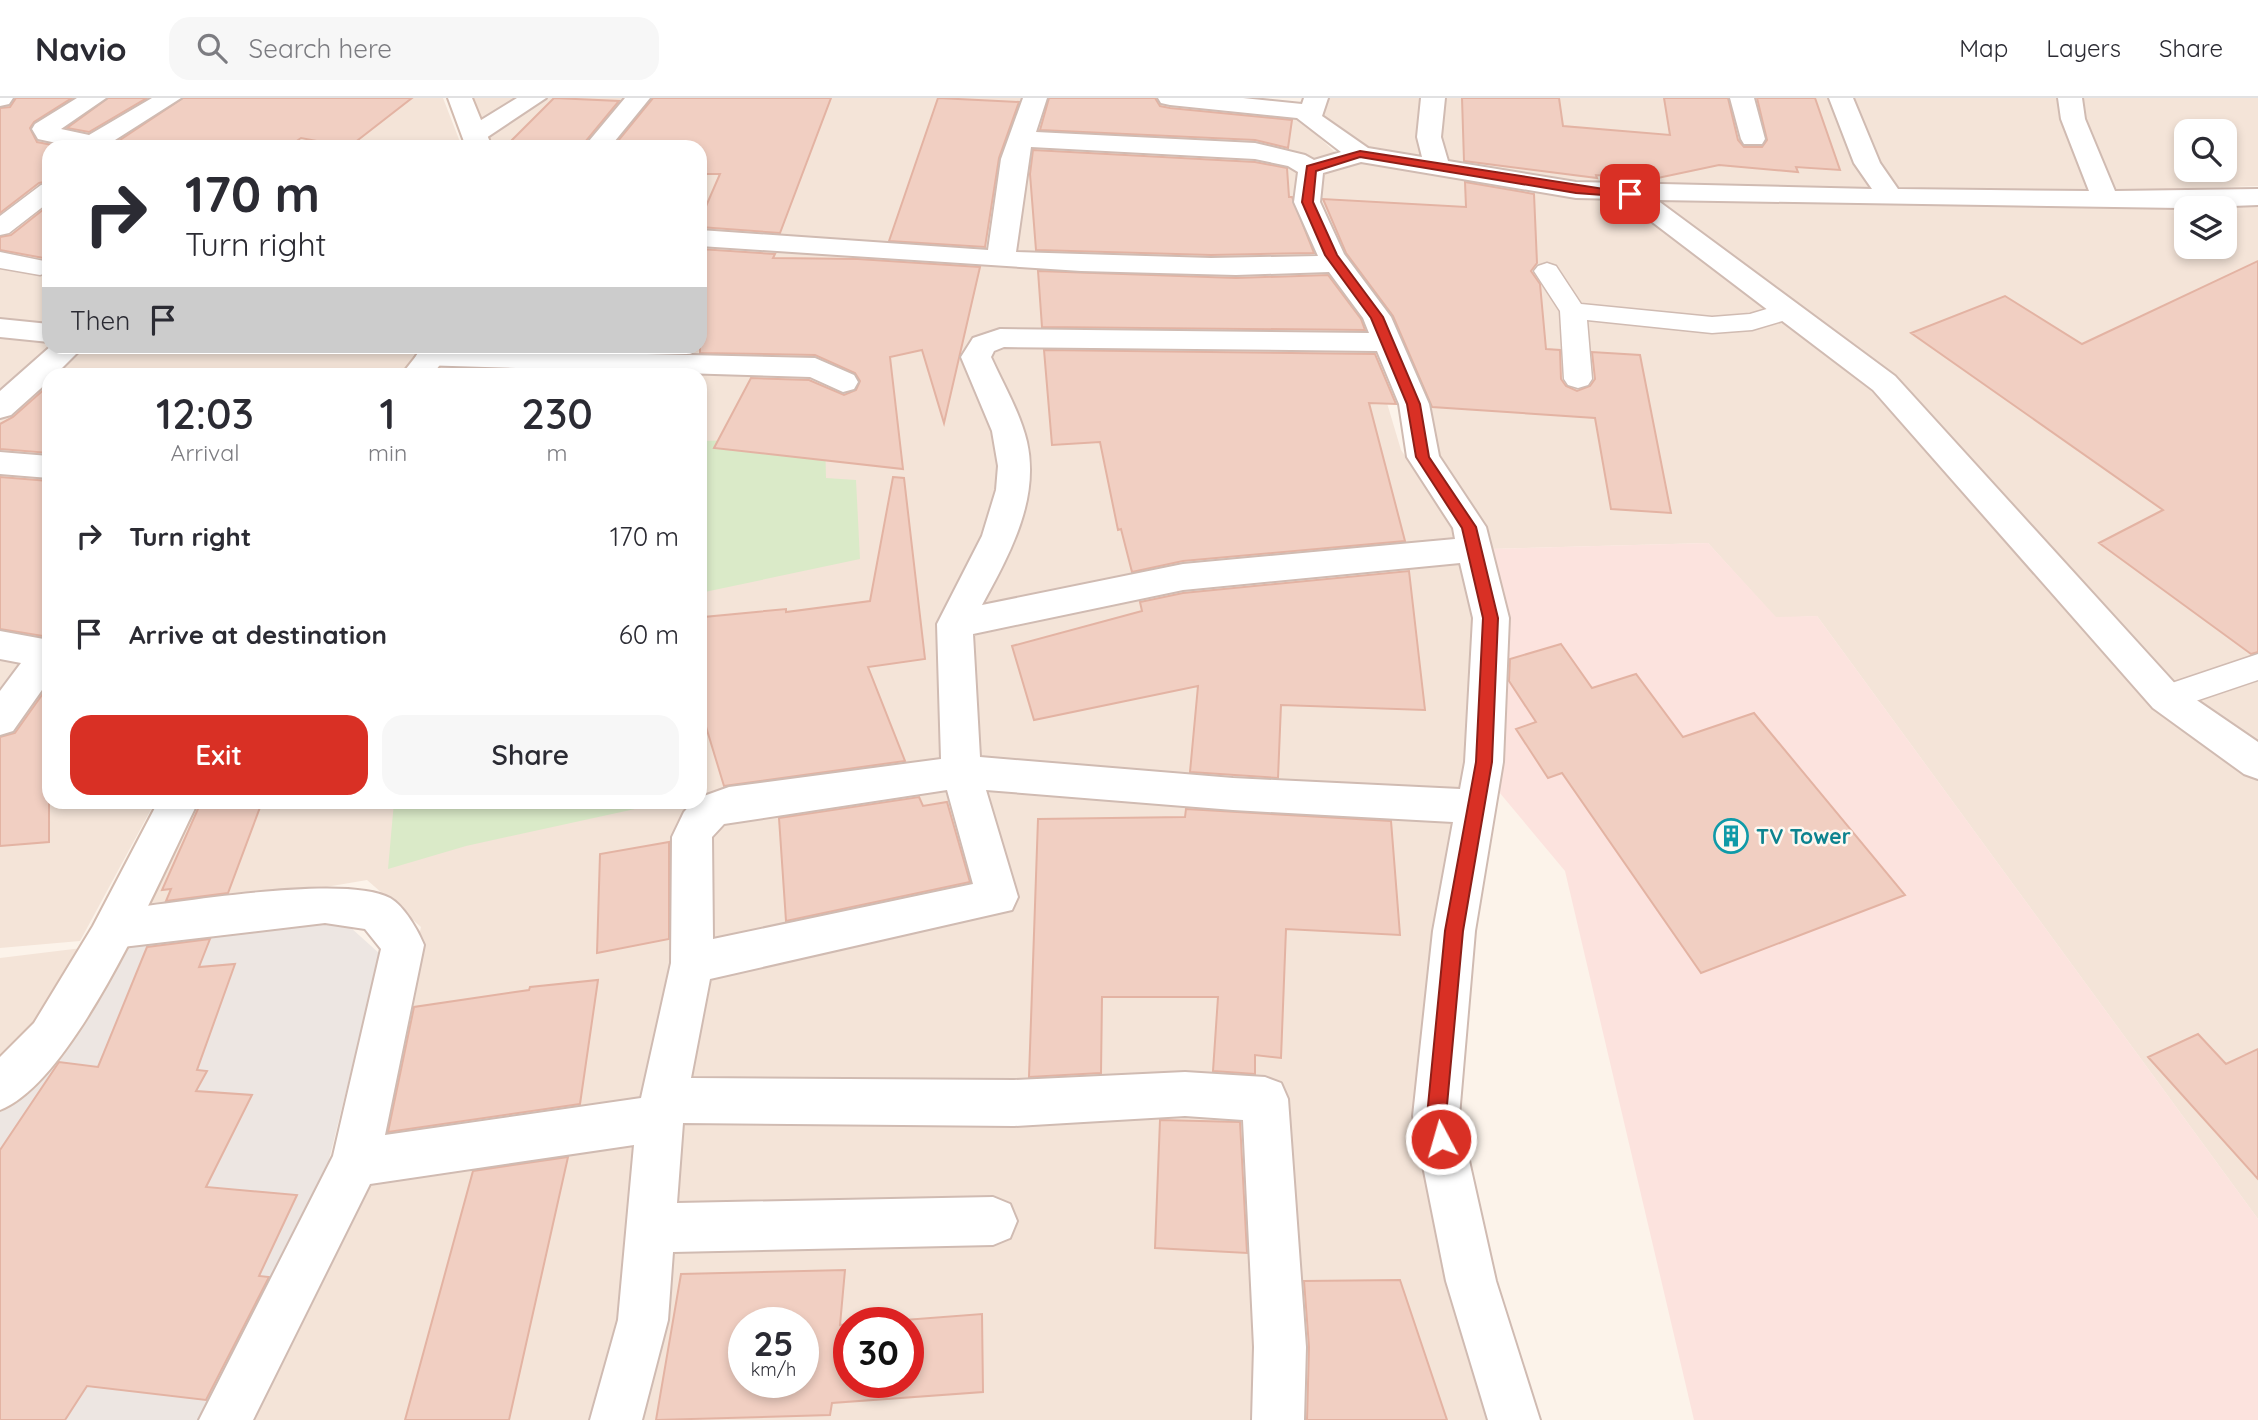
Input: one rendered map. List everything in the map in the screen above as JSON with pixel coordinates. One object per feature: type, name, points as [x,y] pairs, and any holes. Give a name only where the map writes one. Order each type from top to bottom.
[{"type":"street","points":[[78,140],[47,134],[44,129],[94,98]]},
{"type":"street","points":[[110,140],[169,98]]},
{"type":"street","points":[[460,98],[477,140]]},
{"type":"street","points":[[478,140],[534,98]]},
{"type":"street","points":[[603,140],[638,98]]},
{"type":"street","points":[[1005,259],[1001,248],[1014,159],[1035,98]]},
{"type":"street","points":[[1170,98],[1313,105],[1309,118],[1360,154],[1576,190],[1630,194],[1890,197],[2258,197]]},
{"type":"street","points":[[1433,98],[1429,137],[1437,167]]},
{"type":"street","points":[[1742,98],[1753,139]]},
{"type":"street","points":[[1841,98],[1867,163],[1890,197]]},
{"type":"street","points":[[2070,98],[2073,119],[2105,199]]},
{"type":"street","points":[[1021,139],[1255,151],[1289,157],[1311,169],[1360,154]]},
{"type":"street","points":[[1311,169],[1307,202],[1337,263],[1377,317],[1414,404],[1423,457],[1469,527],[1491,618],[1484,762],[1454,931],[1436,1116],[1471,1281],[1514,1420]]},
{"type":"street","points":[[1630,194],[1884,383],[2166,698],[2258,764]]},
{"type":"street","points":[[707,238],[1005,259],[1283,268],[1337,263]]},
{"type":"street","points":[[0,328],[42,332]]},
{"type":"street","points":[[692,963],[997,897],[961,772],[955,624],[1004,524],[1016,482],[1011,441],[976,357],[983,345],[1000,338],[1386,342]]},
{"type":"street","points":[[45,368],[61,354]]},
{"type":"street","points":[[429,360],[815,368],[843,382]]},
{"type":"street","points":[[0,408],[42,371]]},
{"type":"street","points":[[0,463],[42,466]]},
{"type":"street","points":[[955,624],[1183,577],[1474,550]]},
{"type":"street","points":[[0,645],[42,653]]},
{"type":"street","points":[[0,720],[42,662]]},
{"type":"street","points":[[616,1420],[643,1320],[661,1109],[692,963],[692,836],[698,819],[710,810],[729,804],[961,772],[1233,794],[1476,807]]},
{"type":"street","points":[[0,1088],[50,1038],[114,929],[174,809]]},
{"type":"street","points":[[114,929],[325,905],[377,912],[403,945],[355,1163],[225,1420]]},
{"type":"street","points":[[355,1163],[661,1109],[1014,1103],[1185,1094],[1265,1099],[1280,1347],[1278,1420]]},
{"type":"street","points":[[651,1228],[993,1221]]},
{"type":"lane","points":[[0,228],[42,195]]},
{"type":"lane","points":[[0,260],[40,267]]},
{"type":"lane","points":[[1547,271],[1573,311],[1578,379]]},
{"type":"lane","points":[[1573,311],[1712,325],[1752,322],[1787,311]]},
{"type":"lane","points":[[2166,698],[2258,667]]},
{"type":"shaded area","points":[[11,98],[443,98],[459,140],[42,140],[42,354],[424,354],[412,368],[42,368],[42,809],[151,809],[80,941],[0,948],[0,105]]},
{"type":"shaded area","points":[[472,98],[1126,98],[1294,114],[1337,154],[1298,165],[1297,180],[1311,258],[1272,261],[1037,258],[707,236],[707,140],[488,140]]},
{"type":"shaded area","points":[[1317,98],[2258,98],[2258,186],[2137,190],[2000,190],[1597,183],[1545,178],[1357,147],[1316,114]]},
{"type":"shaded area","points":[[1358,161],[1625,199],[1871,391],[2154,704],[2258,780],[2258,1219],[1817,616],[1776,618],[1708,543],[1490,549],[1435,454],[1338,253],[1319,200],[1318,176]]},
{"type":"shaded area","points":[[1648,199],[2174,202],[2174,259],[2237,259],[2237,202],[2258,202],[2258,748],[2162,679],[1892,375]]},
{"type":"shaded area","points":[[707,245],[1067,271],[1327,267],[1370,346],[1401,450],[1452,522],[1479,612],[1465,762],[1443,875],[1411,1124],[1488,1420],[241,1420],[382,1099],[421,927],[367,880],[126,921],[182,809],[707,809],[707,368],[433,368],[445,354],[707,354]]},
{"type":"shaded area","points":[[1708,543],[1776,617],[1817,616],[2258,1219],[2258,1420],[1694,1420],[1565,871],[1494,786],[1490,549]]},
{"type":"shaded area","points":[[340,918],[380,954],[324,1180],[217,1420],[0,1420],[0,1110],[116,942]]},
{"type":"shaded area","points":[[82,948],[23,1044],[0,1065],[0,958]]},
{"type":"green space","points":[[825,438],[826,478],[856,480],[860,559],[707,592],[707,441]]},
{"type":"green space","points":[[393,809],[635,809],[466,846],[388,869]]},
{"type":"building","points":[[16,98],[72,98],[34,122],[30,128],[37,142],[42,143],[42,182],[0,213],[0,108],[10,107]]},
{"type":"building","points":[[108,98],[147,98],[89,132],[67,128]]},
{"type":"building","points":[[183,98],[412,98],[358,140],[120,140]]},
{"type":"building","points":[[554,98],[619,101],[587,140],[512,140]]},
{"type":"building","points":[[653,98],[831,98],[780,233],[707,228],[707,204],[720,174],[707,174],[707,140],[619,140]]},
{"type":"building","points":[[938,98],[1019,102],[999,158],[985,247],[889,241]]},
{"type":"building","points":[[1049,98],[1155,98],[1160,106],[1170,108],[1292,120],[1288,148],[1255,140],[1040,130]]},
{"type":"building","points":[[1462,98],[1559,98],[1563,126],[1670,135],[1664,98],[1728,98],[1738,140],[1744,147],[1762,147],[1767,140],[1757,98],[1815,98],[1840,170],[1796,167],[1798,172],[1719,165],[1653,179],[1596,175],[1597,178],[1464,161]]},
{"type":"building","points":[[1033,150],[1255,162],[1287,168],[1289,197],[1292,197],[1314,253],[1211,255],[1036,250],[1030,174]]},
{"type":"building","points":[[1465,182],[1534,194],[1537,263],[1531,271],[1540,284],[1546,349],[1560,350],[1561,379],[1566,386],[1577,391],[1590,386],[1595,379],[1592,352],[1640,355],[1671,513],[1611,509],[1595,418],[1432,407],[1393,316],[1346,253],[1323,199],[1466,207]]},
{"type":"building","points":[[42,211],[42,258],[0,250],[0,237],[11,235]]},
{"type":"building","points":[[707,249],[775,254],[773,258],[858,259],[980,267],[944,423],[922,350],[890,357],[903,469],[714,448],[751,378],[809,380],[844,395],[856,390],[860,381],[855,373],[815,355],[707,353]]},
{"type":"building","points":[[2258,261],[2258,652],[2251,654],[2099,543],[2163,510],[1911,333],[2005,296],[2082,344]]},
{"type":"building","points":[[1038,271],[1236,278],[1328,275],[1361,319],[1365,330],[1042,327]]},
{"type":"building","points":[[1044,350],[1375,354],[1396,404],[1369,403],[1405,541],[1183,561],[1132,572],[1121,529],[1118,530],[1100,442],[1052,445]]},
{"type":"building","points":[[42,391],[42,452],[0,449],[0,424],[13,417]]},
{"type":"building","points":[[0,477],[42,480],[42,636],[0,629]]},
{"type":"building","points":[[893,477],[904,478],[925,659],[868,667],[905,761],[724,786],[707,730],[707,617],[786,609],[786,612],[870,601]]},
{"type":"building","points":[[1409,571],[1425,710],[1281,705],[1278,778],[1190,772],[1198,686],[1034,720],[1012,646],[1142,611],[1140,602],[1183,593]]},
{"type":"building","name":"TV Tower","points":[[1561,644],[1592,688],[1636,674],[1683,737],[1754,713],[1905,895],[1701,973],[1562,773],[1548,778],[1516,729],[1536,722],[1509,681],[1510,659]]},
{"type":"building","points":[[42,695],[42,809],[49,809],[49,842],[0,846],[0,737],[15,733]]},
{"type":"building","points":[[919,797],[923,806],[947,802],[970,882],[786,921],[779,818]]},
{"type":"building","points":[[198,809],[259,809],[228,893],[166,901],[171,889],[162,890]]},
{"type":"building","points":[[1186,809],[1391,821],[1400,935],[1286,929],[1281,1058],[1255,1055],[1255,1074],[1213,1071],[1218,997],[1102,997],[1101,1073],[1029,1077],[1038,819],[1185,817]]},
{"type":"building","points":[[669,842],[669,939],[597,953],[600,854]]},
{"type":"building","points":[[210,939],[199,967],[235,964],[197,1070],[207,1071],[196,1091],[252,1095],[206,1187],[297,1195],[259,1276],[269,1277],[206,1400],[87,1386],[65,1420],[0,1420],[0,1150],[59,1062],[98,1067],[147,947]]},
{"type":"building","points":[[598,980],[580,1104],[388,1132],[414,1007],[529,990],[530,987]]},
{"type":"building","points":[[2198,1034],[2226,1064],[2258,1049],[2258,1179],[2148,1057]]},
{"type":"building","points":[[1160,1120],[1240,1122],[1247,1253],[1155,1248]]},
{"type":"building","points":[[568,1157],[509,1420],[405,1420],[473,1171]]},
{"type":"building","points":[[845,1270],[842,1307],[833,1307],[833,1398],[901,1398],[832,1403],[830,1415],[656,1420],[681,1274]]},
{"type":"building","points":[[1400,1280],[1447,1420],[1307,1420],[1309,1347],[1304,1281]]},
{"type":"building","points":[[982,1314],[983,1392],[924,1396],[924,1318]]},
{"type":"place","name":"TV Tower","points":[[1731,836]]},
{"type":"route","points":[[1441,1139],[1436,1116],[1438,1093],[1454,931],[1484,762],[1491,618],[1469,527],[1423,457],[1414,404],[1377,317],[1331,255],[1307,202],[1311,169],[1360,154],[1576,190],[1630,194]]}]
